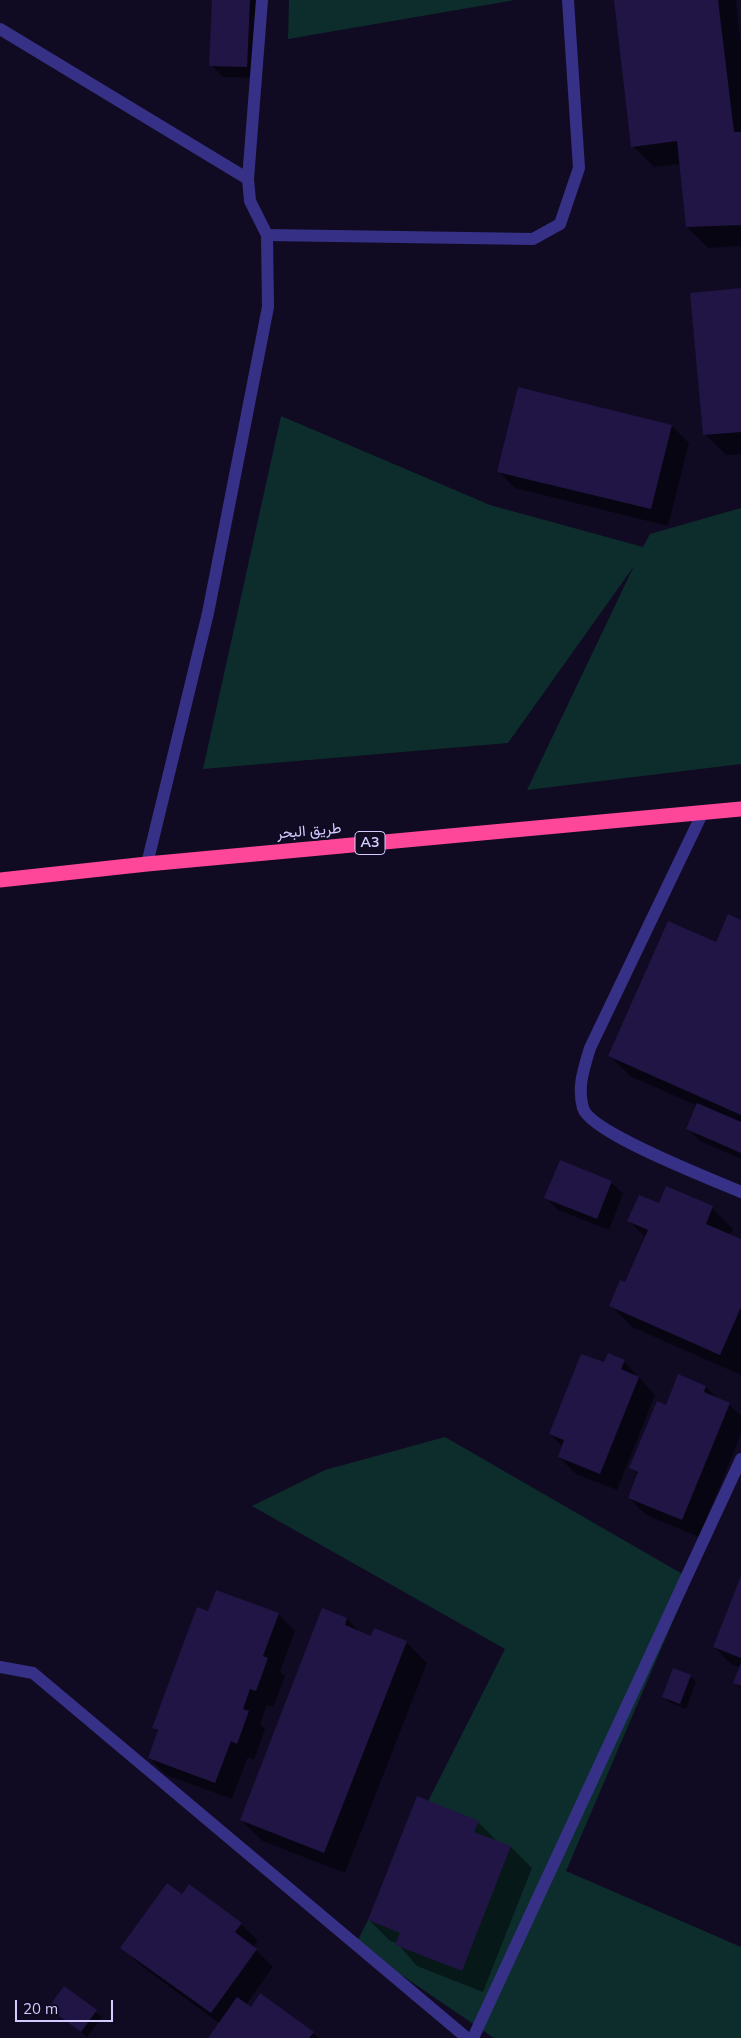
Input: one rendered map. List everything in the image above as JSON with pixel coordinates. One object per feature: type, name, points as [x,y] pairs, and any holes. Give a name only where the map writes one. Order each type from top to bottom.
[{"type":"highway","name":"طريق البحر","points":[[0,880],[147,864],[741,809]]},
{"type":"street","points":[[147,864],[208,612],[268,307],[267,235],[250,201],[248,179],[262,0]]},
{"type":"street","points":[[267,235],[533,239],[560,224],[579,168],[568,0]]},
{"type":"street","points":[[0,29],[248,179]]},
{"type":"street","points":[[703,812],[590,1048],[580,1079],[584,1110],[595,1123],[643,1150],[741,1192]]},
{"type":"street","points":[[472,2038],[741,1459]]},
{"type":"street","points":[[0,1667],[33,1674],[467,2038]]},
{"type":"green space","points":[[289,0],[515,0],[288,39]]},
{"type":"green space","points":[[281,416],[490,505],[643,547],[650,534],[741,508],[741,764],[527,790],[634,566],[508,743],[203,769]]},
{"type":"green space","points":[[445,1437],[691,1579],[566,1871],[741,1947],[741,2038],[494,2038],[356,1944],[505,1649],[252,1506],[325,1470]]},
{"type":"building","points":[[212,0],[250,0],[247,67],[209,66]]},
{"type":"building","points":[[614,0],[718,0],[734,132],[741,132],[741,225],[686,227],[677,141],[631,147]]},
{"type":"building","points":[[741,288],[741,432],[703,435],[690,293]]},
{"type":"building","points":[[518,387],[672,425],[651,509],[497,472]]},
{"type":"building","points":[[728,914],[741,920],[741,1115],[608,1056],[668,921],[716,942]]},
{"type":"building","points":[[697,1103],[741,1122],[741,1153],[686,1129]]},
{"type":"building","points":[[560,1160],[612,1181],[597,1219],[544,1198]]},
{"type":"building","points":[[666,1186],[713,1206],[706,1224],[741,1239],[741,1307],[720,1355],[609,1306],[620,1280],[625,1282],[648,1230],[627,1221],[639,1195],[659,1203]]},
{"type":"building","points":[[608,1353],[625,1360],[621,1369],[639,1377],[600,1474],[558,1457],[564,1440],[549,1434],[581,1354],[604,1362]]},
{"type":"building","points":[[678,1374],[706,1386],[704,1392],[730,1403],[682,1520],[628,1498],[638,1472],[629,1468],[657,1401],[666,1405]]},
{"type":"building","points":[[741,1576],[741,1658],[713,1647]]},
{"type":"building","points":[[216,1590],[279,1613],[263,1656],[268,1658],[256,1691],[250,1689],[243,1709],[249,1711],[237,1744],[231,1741],[215,1783],[148,1758],[158,1730],[152,1728],[197,1607],[208,1611]]},
{"type":"building","points":[[322,1608],[347,1618],[345,1625],[371,1636],[374,1628],[407,1641],[324,1853],[240,1820]]},
{"type":"building","points":[[741,1663],[741,1686],[733,1683]]},
{"type":"building","points":[[673,1668],[691,1675],[680,1704],[662,1697]]},
{"type":"building","points":[[417,1796],[479,1821],[474,1832],[511,1846],[462,1971],[395,1945],[400,1933],[368,1920]]},
{"type":"building","points":[[167,1883],[182,1894],[189,1884],[242,1923],[235,1932],[257,1949],[211,2013],[120,1948]]},
{"type":"building","points":[[64,1986],[97,2010],[81,2032],[48,2008]]},
{"type":"building","points":[[260,1993],[314,2032],[309,2038],[208,2038],[237,1997],[251,2007]]}]
